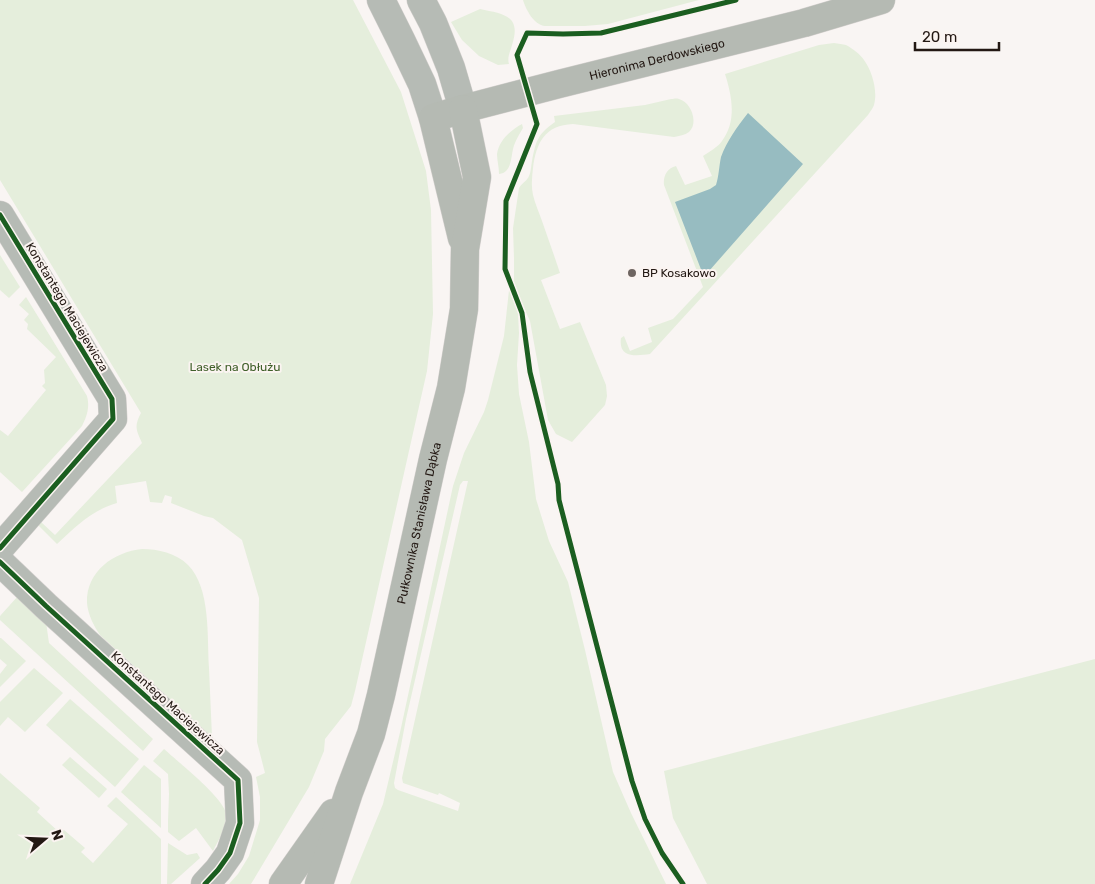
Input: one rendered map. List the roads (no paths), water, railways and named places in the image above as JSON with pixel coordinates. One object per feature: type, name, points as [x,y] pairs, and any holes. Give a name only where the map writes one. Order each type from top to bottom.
[{"type":"main road","name":"Hieronima Derdowskiego","points":[[433,118],[559,84],[804,23],[881,0]]},
{"type":"main road","name":"Pułkownika Stanisława Dąbka","points":[[320,884],[349,792],[370,734],[381,695],[433,459],[451,388],[464,309],[465,249],[477,176],[463,109]]},
{"type":"main road","name":"Pułkownika Stanisława Dąbka","points":[[433,118],[465,249]]},
{"type":"main road","name":"Pułkownika Stanisława Dąbka","points":[[283,884],[349,792]]},
{"type":"street","name":"Pułkownika Stanisława Dąbka","points":[[381,0],[422,84],[433,118]]},
{"type":"street","name":"Pułkownika Stanisława Dąbka","points":[[421,0],[434,23],[451,68],[463,109]]},
{"type":"street","name":"Konstantego Maciejewicza","points":[[0,215],[112,399],[113,419],[0,548]]},
{"type":"street","name":"Konstantego Maciejewicza","points":[[0,562],[238,780],[240,823],[230,853],[205,884]]},
{"type":"water","points":[[748,113],[803,164],[709,271],[702,272],[675,202],[716,185],[723,151]]},
{"type":"place","name":"BP Kosakowo","points":[[632,273]]},
{"type":"park label","name":"Lasek na Obłużu","points":[[235,367]]}]
